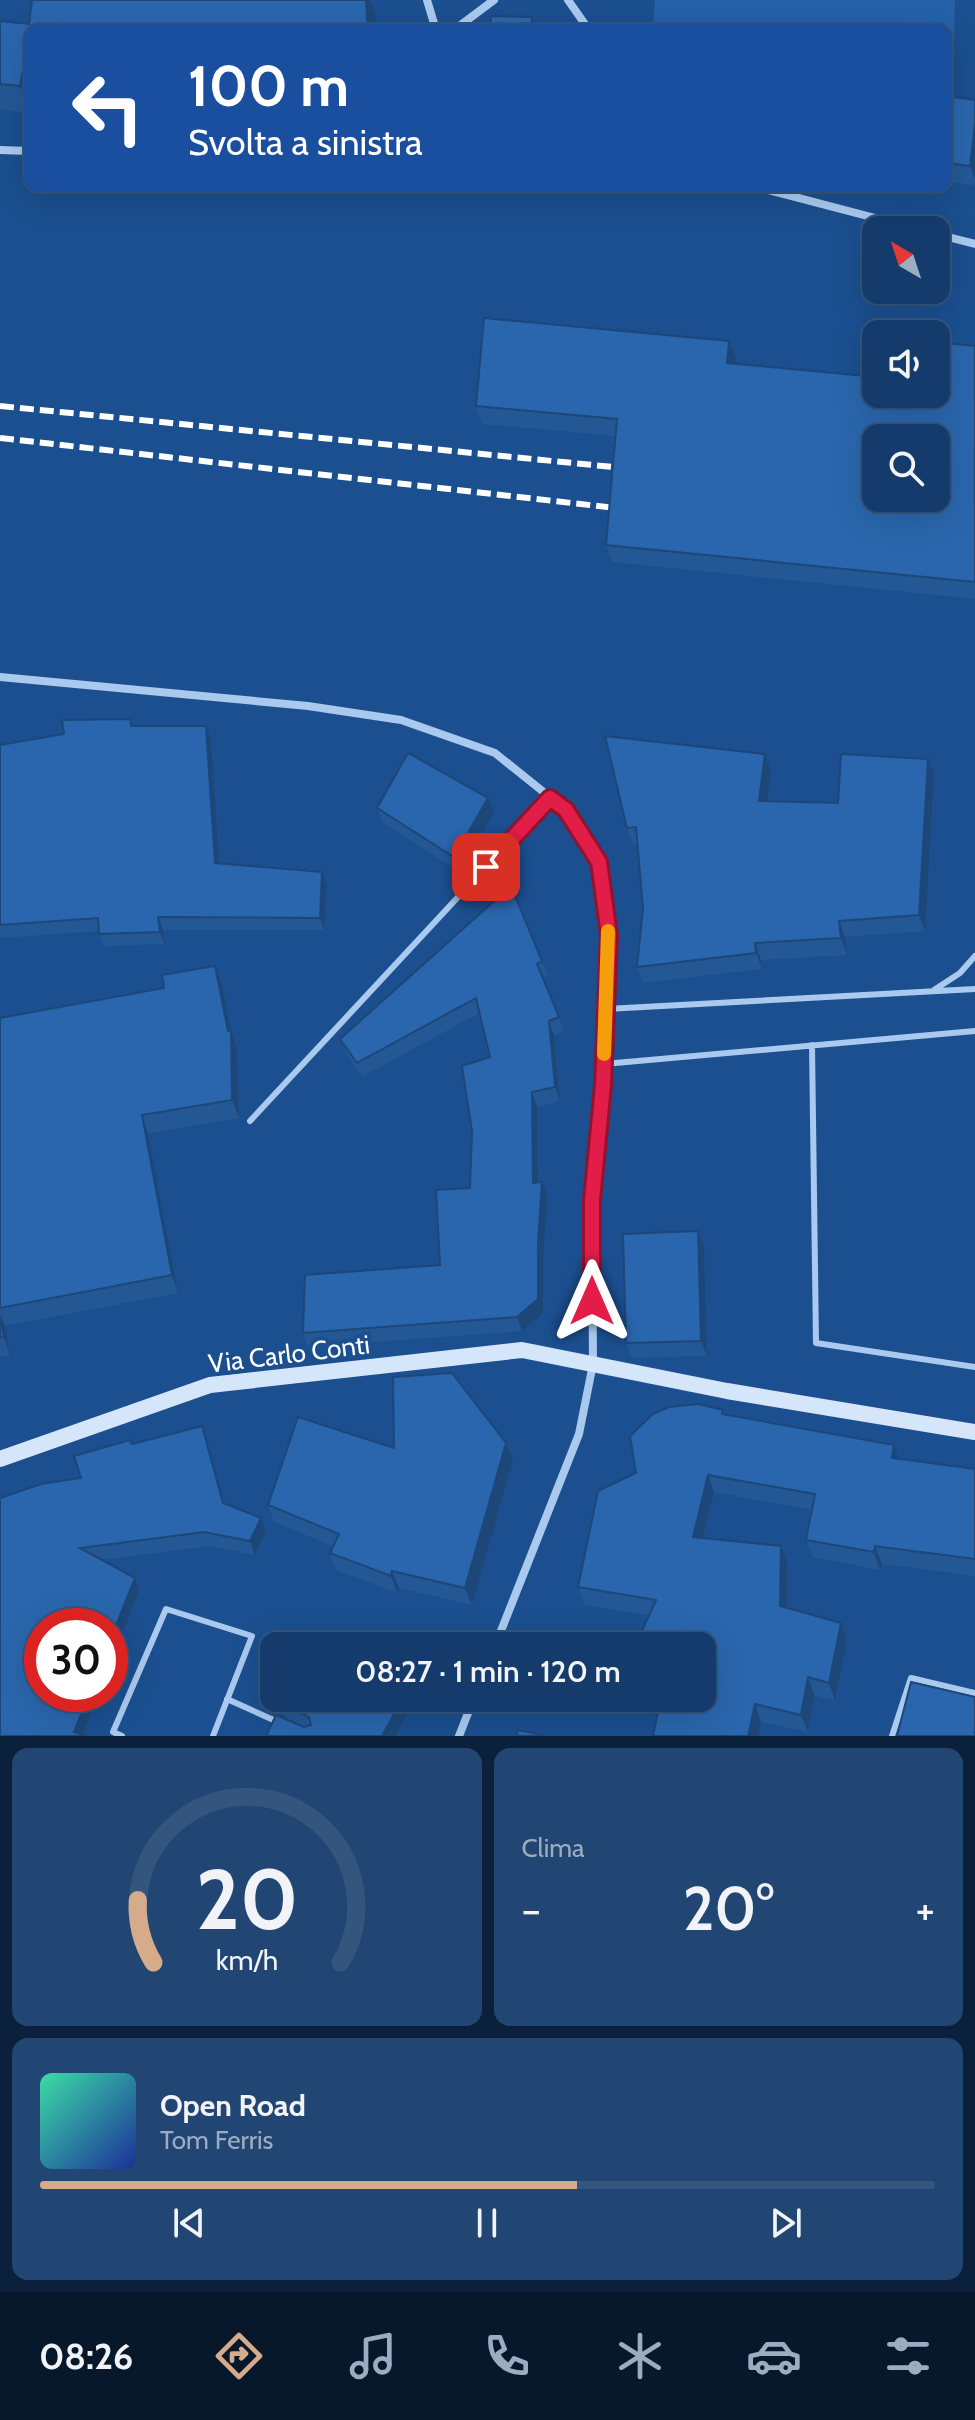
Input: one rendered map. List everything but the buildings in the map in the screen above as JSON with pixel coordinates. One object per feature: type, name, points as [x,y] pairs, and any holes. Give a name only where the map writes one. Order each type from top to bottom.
[{"type":"street","points":[[427,0],[434,24]]},
{"type":"street","points":[[462,24],[494,0]]},
{"type":"street","points":[[568,0],[585,24]]},
{"type":"street","points":[[0,150],[24,151]]},
{"type":"street","points":[[776,192],[868,216]]},
{"type":"street","points":[[950,238],[975,244]]},
{"type":"street","points":[[0,677],[308,706],[401,720],[495,753],[566,810],[599,862],[609,935],[604,1064],[592,1200],[593,1364],[579,1434],[501,1632]]},
{"type":"street","name":"Via Carlo Conti","points":[[0,1459],[210,1385],[522,1350],[727,1391],[975,1432]]},
{"type":"street","points":[[459,1736],[468,1712]]},
{"type":"lane","points":[[250,1121],[550,798]]},
{"type":"lane","points":[[934,990],[960,973],[975,956]]},
{"type":"lane","points":[[606,1009],[975,989]]},
{"type":"lane","points":[[604,1064],[975,1031]]},
{"type":"lane","points":[[812,1045],[816,1343],[975,1367]]},
{"type":"lane","points":[[122,1736],[113,1732],[166,1609],[252,1636],[213,1736]]},
{"type":"lane","points":[[892,1736],[911,1678],[975,1693]]},
{"type":"lane","points":[[227,1699],[283,1724]]},
{"type":"shaded area","points":[[655,0],[955,0],[953,92],[952,24],[653,24]]},
{"type":"railway","points":[[0,406],[633,469]]},
{"type":"railway","points":[[0,438],[633,510]]},
{"type":"slow traffic","points":[[604,1054],[608,931]]},
{"type":"route","points":[[486,867],[550,798],[566,810],[599,862],[609,935],[603,1085],[592,1200],[592,1301]]}]
